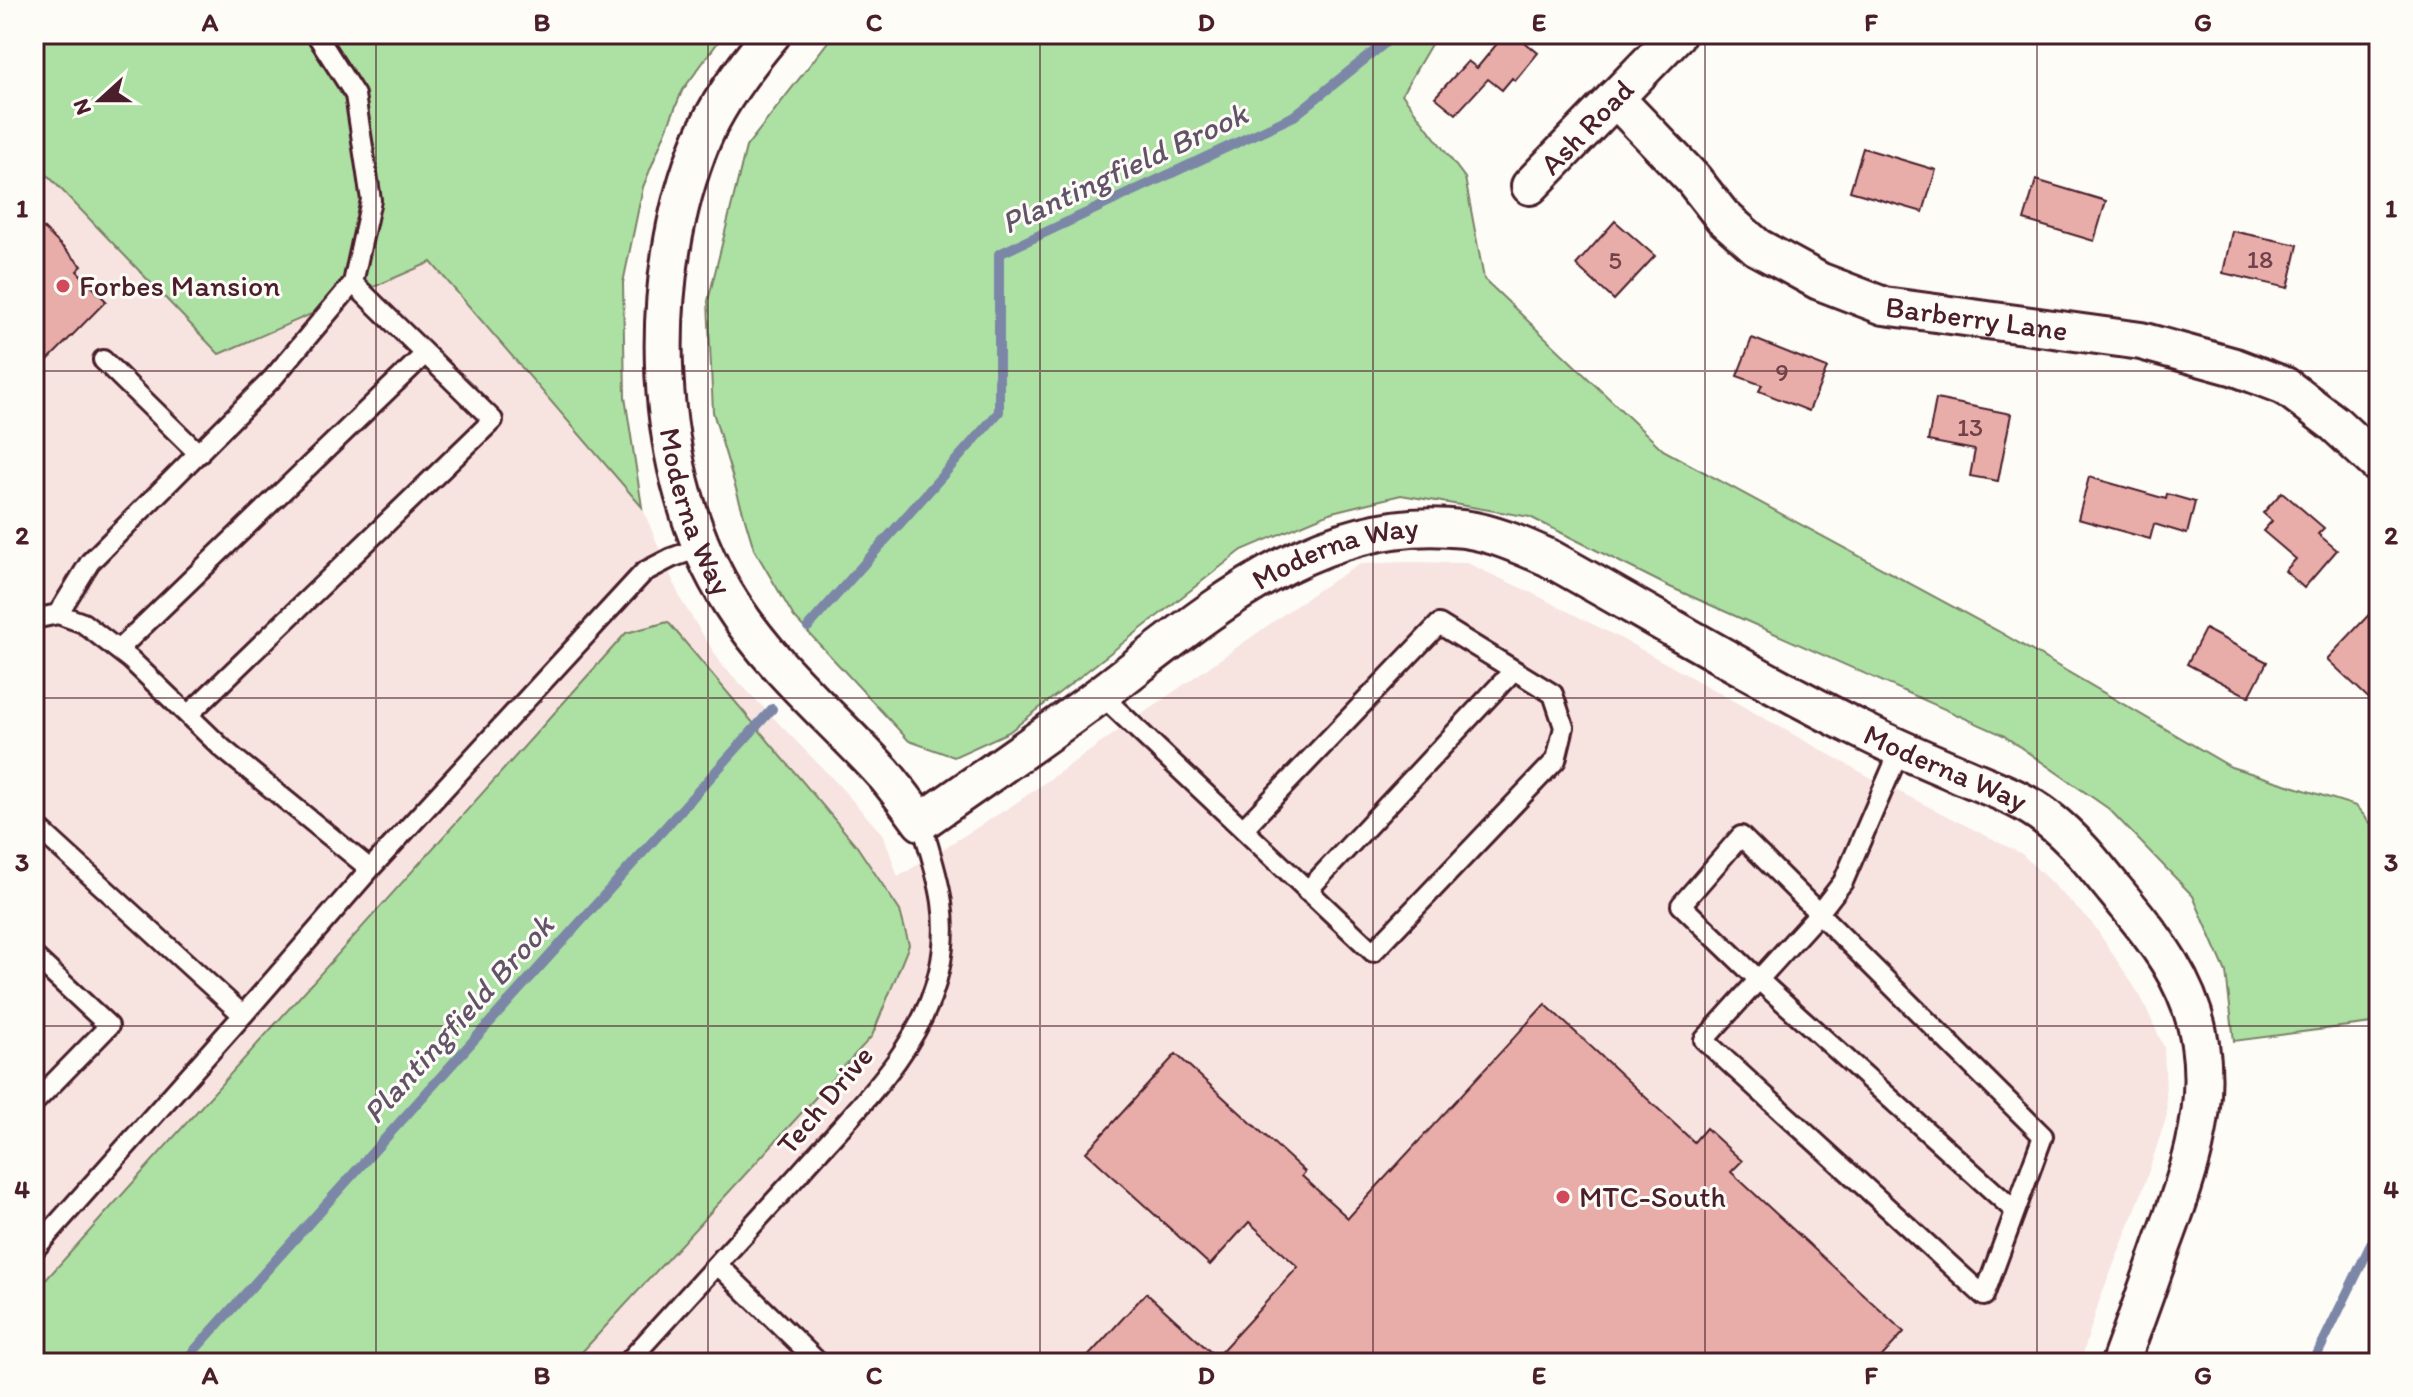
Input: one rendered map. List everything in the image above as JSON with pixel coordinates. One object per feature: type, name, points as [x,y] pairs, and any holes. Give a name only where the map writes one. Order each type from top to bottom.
[{"type":"street","name":"Moderna Way","points":[[772,34],[718,107],[703,137],[681,203],[667,274],[662,345],[669,420],[681,487],[702,547],[730,602],[770,655],[885,776],[921,822],[1100,694],[1194,622],[1277,568],[1311,551],[1387,530],[1465,529],[1506,539],[1549,558],[1841,720],[1900,750],[2008,794],[2031,807],[2059,828],[2083,852],[2161,948],[2177,973],[2191,1008],[2200,1045],[2200,1112],[2196,1146],[2187,1180],[2120,1363]]},
{"type":"street","name":"Ash Road","points":[[1530,186],[1677,34]]},
{"type":"street","name":"Barberry Lane","points":[[1615,98],[1693,179],[1722,216],[1757,247],[1819,281],[1884,306],[2141,341],[2235,367],[2285,386],[2335,424],[2379,465]]},
{"type":"lane","points":[[58,614],[90,562],[273,378],[353,283],[371,200],[355,95],[316,34]]},
{"type":"lane","points":[[188,715],[493,420],[353,283]]},
{"type":"lane","points":[[118,650],[425,354]]},
{"type":"lane","points":[[103,360],[199,454]]},
{"type":"lane","points":[[34,1250],[370,869],[644,572],[702,547]]},
{"type":"lane","points":[[34,619],[58,614],[83,623],[118,650],[222,748],[370,869]]},
{"type":"lane","points":[[1100,694],[1373,952],[1556,760],[1564,727],[1553,694],[1439,624],[1243,829]]},
{"type":"lane","points":[[1307,891],[1514,670]]},
{"type":"lane","points":[[1900,750],[1843,882],[1819,913],[1759,980],[1704,1040],[1984,1296],[2043,1136],[1819,913],[1741,836],[1681,905],[1759,980],[2015,1211]]},
{"type":"lane","name":"Tech Drive","points":[[627,1363],[884,1077],[923,1017],[940,969],[944,930],[942,892],[921,822]]},
{"type":"lane","points":[[34,824],[243,1015]]},
{"type":"lane","points":[[34,956],[109,1026],[34,1103]]},
{"type":"lane","points":[[718,1265],[819,1363]]},
{"type":"shaded area","points":[[34,161],[219,354],[430,262],[642,507],[681,600],[722,665],[884,836],[898,877],[1013,805],[1321,588],[1360,564],[1406,562],[1467,563],[1538,596],[1635,646],[1866,775],[2022,854],[2093,924],[2141,997],[2164,1047],[2167,1115],[2080,1363],[34,1363]]},
{"type":"green space","points":[[34,34],[724,34],[682,91],[643,187],[623,283],[625,397],[642,507],[431,262],[219,354],[34,161]]},
{"type":"green space","points":[[834,34],[1437,34],[1402,94],[1465,178],[1484,279],[1663,450],[1998,631],[2231,767],[2356,806],[2379,833],[2379,1022],[2234,1041],[2226,972],[2193,896],[2109,809],[2003,735],[1670,587],[1530,517],[1401,495],[1332,512],[1242,550],[1009,732],[954,757],[909,741],[794,617],[754,549],[713,412],[708,301],[746,147]]},
{"type":"green space","points":[[668,622],[856,845],[900,911],[909,945],[872,1036],[572,1363],[34,1363],[34,1293],[626,633]]},
{"type":"building","points":[[1505,34],[1515,34],[1538,53],[1515,81],[1512,78],[1502,90],[1488,79],[1456,114],[1435,97],[1468,61],[1477,68]]},
{"type":"building","points":[[1863,148],[1936,170],[1923,212],[1850,191]]},
{"type":"building","points":[[2036,180],[2106,201],[2094,241],[2024,220]]},
{"type":"building","name":"Forbes Mansion","points":[[34,219],[82,266],[77,271],[106,301],[47,361],[34,347]]},
{"type":"building","points":[[1615,221],[1655,256],[1614,300],[1576,265]]},
{"type":"building","points":[[2232,231],[2298,245],[2288,288],[2223,273]]},
{"type":"building","points":[[1752,338],[1827,368],[1809,411],[1759,391],[1762,385],[1737,376]]},
{"type":"building","points":[[1936,399],[2011,414],[1998,481],[1970,476],[1975,450],[1928,441]]},
{"type":"building","points":[[2089,477],[2166,499],[2167,494],[2195,502],[2187,534],[2154,524],[2150,539],[2078,519]]},
{"type":"building","points":[[2282,492],[2324,528],[2318,534],[2337,550],[2304,588],[2285,571],[2296,559],[2263,531],[2272,521],[2263,513]]},
{"type":"building","points":[[2379,604],[2379,708],[2327,659]]},
{"type":"building","points":[[2205,629],[2267,662],[2249,697],[2187,664]]},
{"type":"building","name":"MTC-South","points":[[1545,1004],[1694,1142],[1706,1128],[1742,1161],[1731,1172],[1904,1332],[1876,1363],[1082,1363],[1146,1293],[1216,1357],[1298,1267],[1249,1222],[1210,1265],[1086,1152],[1176,1054],[1305,1172],[1302,1176],[1348,1218]]},
{"type":"waterway","name":"Plantingfield Brook","points":[[808,627],[999,412],[999,254],[1294,116],[1396,34]]},
{"type":"waterway","name":"Plantingfield Brook","points":[[183,1363],[772,709]]},
{"type":"waterway","points":[[2313,1363],[2379,1228]]},
{"type":"place","name":"Forbes Mansion","points":[[63,286]]},
{"type":"place","name":"MTC-South","points":[[1563,1197]]}]
